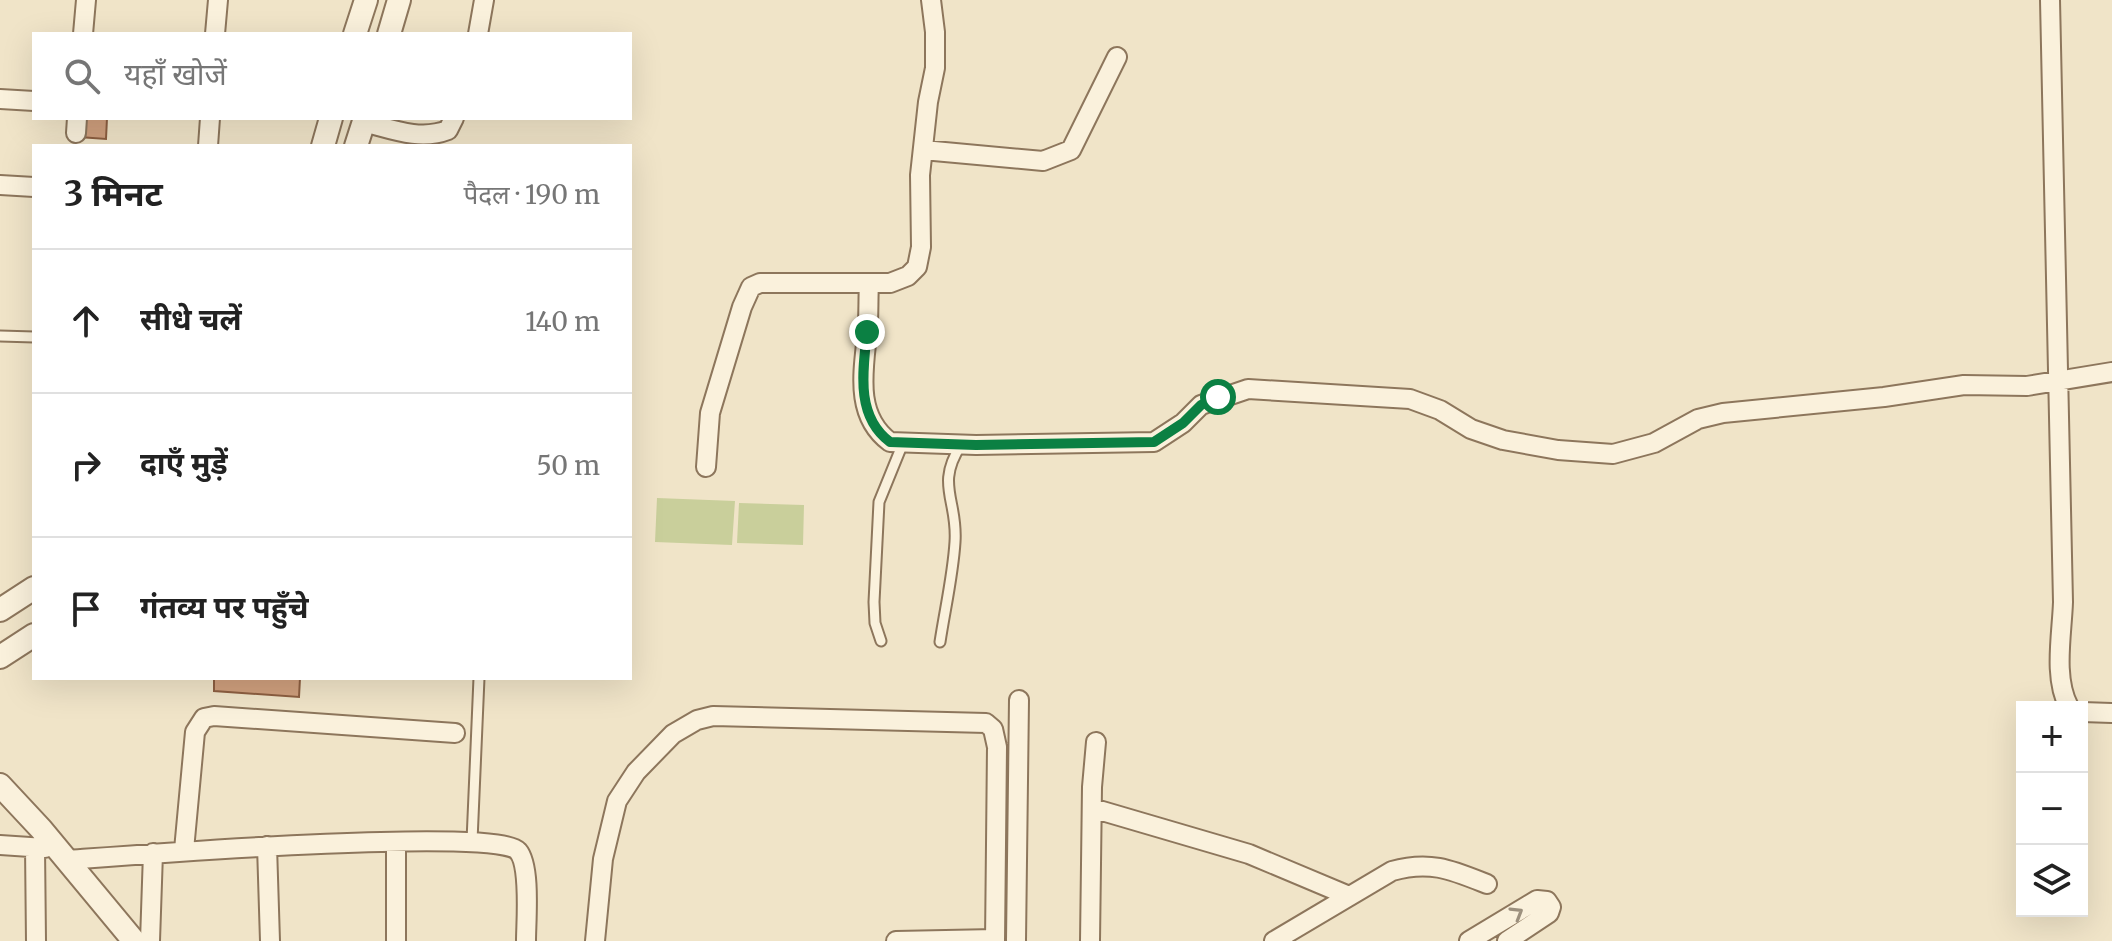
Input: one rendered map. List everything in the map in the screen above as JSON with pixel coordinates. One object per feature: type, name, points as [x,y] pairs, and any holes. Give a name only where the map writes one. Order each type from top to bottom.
[{"type":"street","points":[[83,32],[86,0]]},
{"type":"street","points":[[215,32],[218,0]]},
{"type":"street","points":[[356,32],[366,0]]},
{"type":"street","points":[[390,32],[399,0]]},
{"type":"street","points":[[478,32],[484,0]]},
{"type":"street","points":[[706,467],[710,413],[751,287],[760,283],[890,283],[908,276],[917,267],[921,247],[920,175],[935,68],[931,0]]},
{"type":"street","points":[[2050,0],[2063,602],[2061,679],[2066,701]]},
{"type":"street","points":[[923,150],[1043,161],[1071,150],[1117,57]]},
{"type":"street","points":[[0,99],[32,101]]},
{"type":"street","points":[[208,144],[210,120]]},
{"type":"street","points":[[324,144],[330,120]]},
{"type":"street","points":[[357,144],[364,120],[418,135],[434,136],[448,130],[453,120]]},
{"type":"street","points":[[0,185],[32,187]]},
{"type":"street","points":[[869,283],[863,370],[865,403],[870,421],[879,434],[890,442],[961,445],[1154,442],[1183,423],[1201,405],[1248,389],[1410,399],[1440,410],[1471,429],[1503,440],[1558,450],[1613,454],[1654,443],[1698,419],[1723,413],[1884,397],[1964,385],[2027,386],[2112,372]]},
{"type":"street","points":[[0,610],[32,589]]},
{"type":"street","points":[[0,657],[32,636]]},
{"type":"street","points":[[1016,941],[1019,700]]},
{"type":"street","points":[[2088,712],[2112,713]]},
{"type":"street","points":[[184,850],[195,732],[204,718],[214,716],[455,733]]},
{"type":"street","points":[[595,941],[603,859],[617,801],[636,772],[673,734],[697,720],[713,716],[986,723],[993,729],[997,747],[995,940],[896,941]]},
{"type":"street","points":[[1090,941],[1096,742]]},
{"type":"street","points":[[0,785],[53,852],[134,941]]},
{"type":"street","points":[[1092,808],[1249,854],[1349,896]]},
{"type":"street","points":[[396,843],[396,941]]},
{"type":"street","points":[[0,845],[53,852],[153,853],[267,846],[503,843],[517,850],[522,860],[526,879],[526,941]]},
{"type":"street","points":[[267,846],[270,941]]},
{"type":"street","points":[[36,941],[53,852]]},
{"type":"street","points":[[150,941],[153,853]]},
{"type":"street","points":[[1274,941],[1392,871],[1411,865],[1446,867],[1487,884]]},
{"type":"street","points":[[1469,941],[1537,900],[1547,901],[1551,907],[1549,913],[1507,941]]},
{"type":"lane","points":[[0,336],[32,337]]},
{"type":"lane","points":[[881,641],[875,623],[874,602],[879,502],[903,442]]},
{"type":"lane","points":[[940,642],[955,541],[955,513],[949,494],[948,474],[950,461],[961,445]]},
{"type":"lane","points":[[472,841],[479,680]]},
{"type":"green space","points":[[657,498],[735,501],[732,545],[655,542]]},
{"type":"green space","points":[[739,503],[804,505],[803,545],[737,543]]},
{"type":"building","points":[[80,120],[107,120],[106,139],[79,137]]},
{"type":"building","points":[[214,680],[300,680],[299,697],[214,691]]},
{"type":"route","points":[[867,332],[863,370],[865,403],[870,421],[879,434],[890,442],[976,445],[1154,442],[1183,423],[1201,405],[1218,397]]}]
